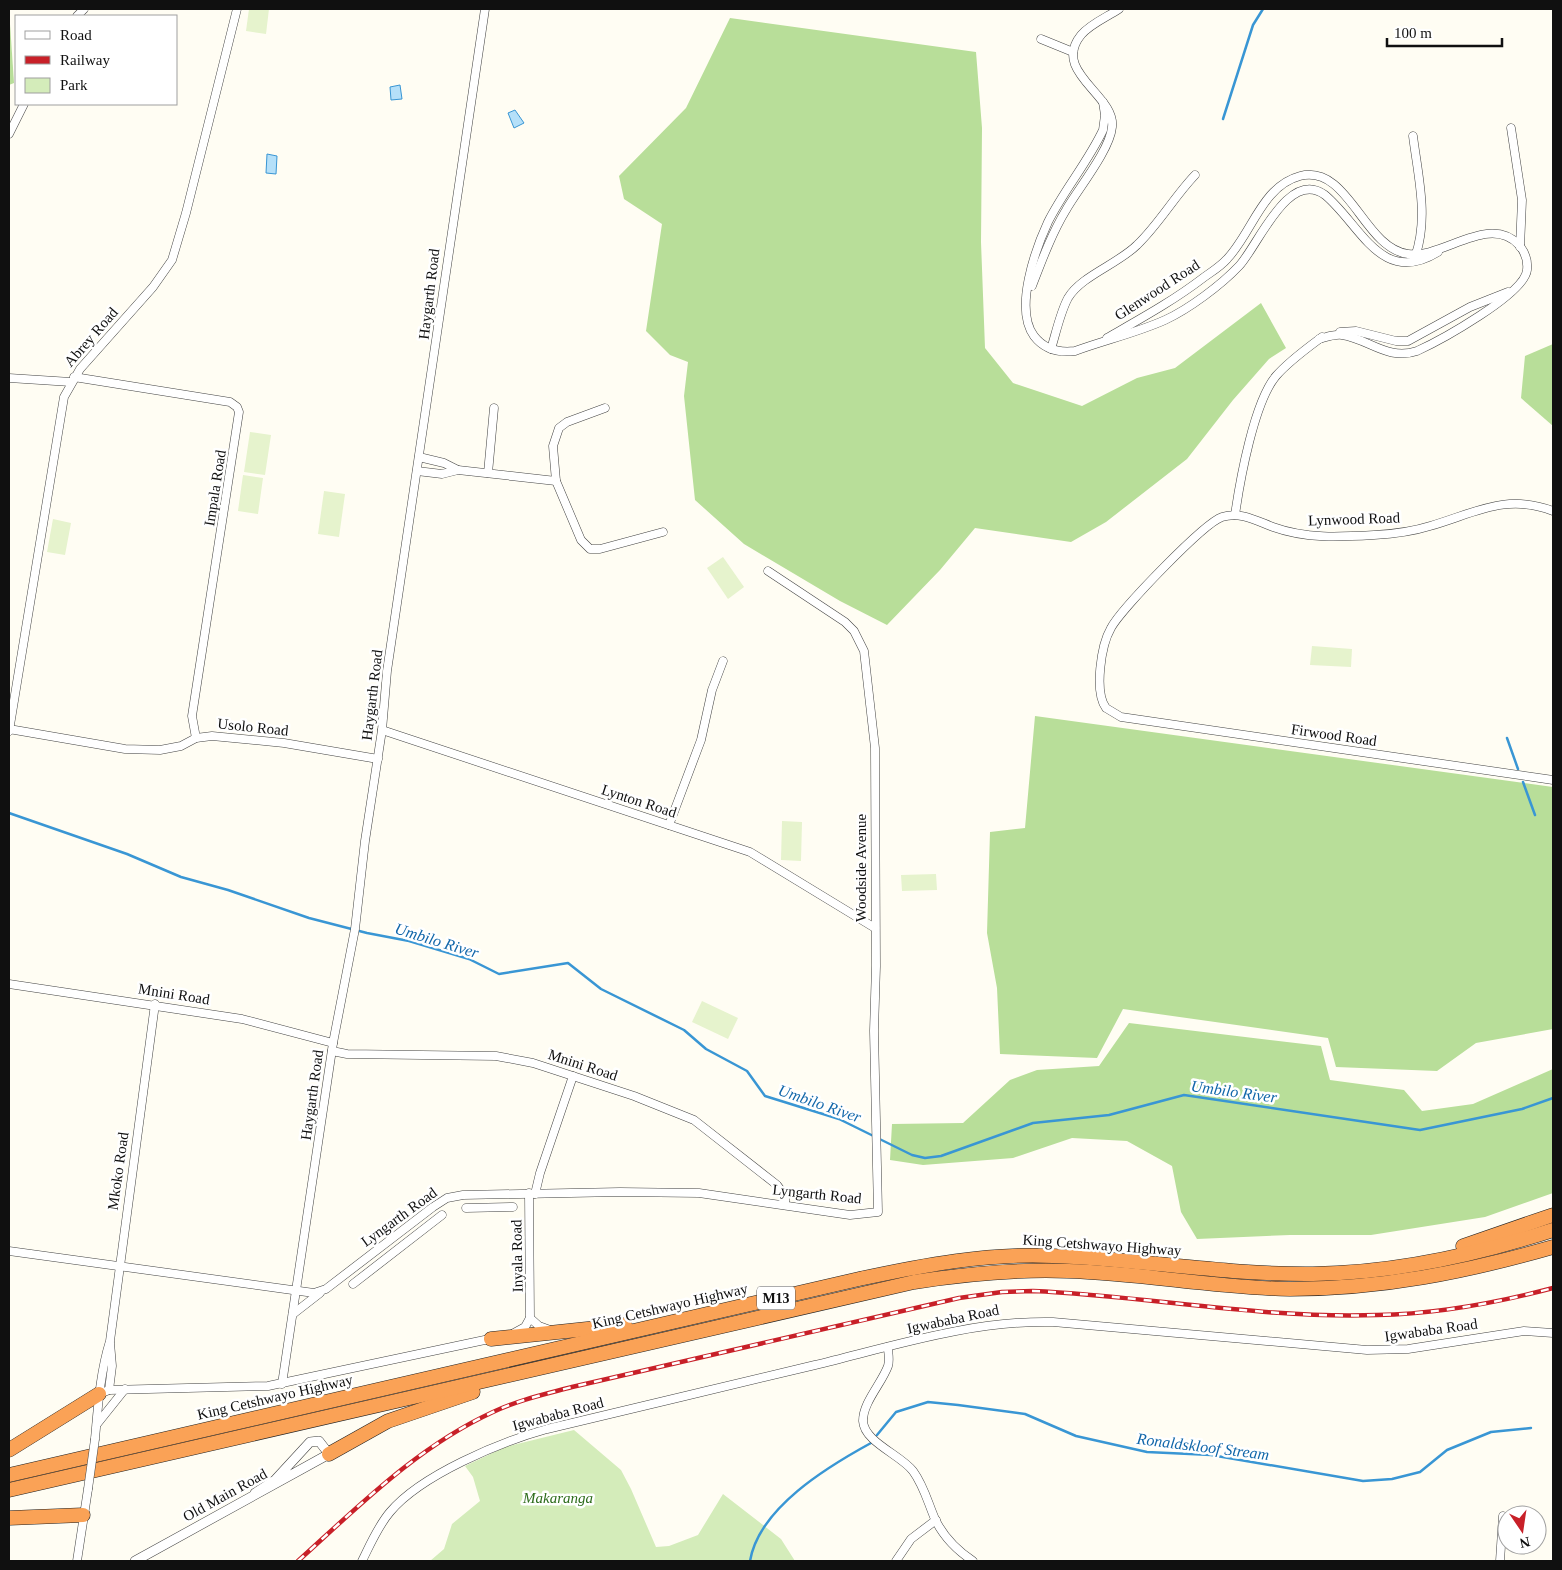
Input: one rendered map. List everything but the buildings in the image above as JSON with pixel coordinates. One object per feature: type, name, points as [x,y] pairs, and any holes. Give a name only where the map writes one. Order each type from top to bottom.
[{"type":"highway","points":[[1380,1269],[1398,1262],[1483,1241],[1553,1216]]},
{"type":"highway","name":"King Cetshwayo Highway","points":[[9,1475],[922,1266],[969,1259],[1011,1256],[1069,1256],[1261,1273],[1315,1274],[1380,1269],[1460,1256],[1553,1230]]},
{"type":"highway","name":"King Cetshwayo Highway","points":[[9,1490],[914,1282],[970,1274],[1013,1271],[1069,1271],[1235,1286],[1288,1289],[1333,1288],[1399,1283],[1492,1265],[1553,1246]]},
{"type":"highway","points":[[1399,1283],[1457,1279],[1553,1256]]},
{"type":"highway","points":[[491,1339],[609,1328],[750,1304]]},
{"type":"highway","points":[[329,1454],[407,1413],[572,1361]]},
{"type":"highway","points":[[9,1450],[104,1392]]},
{"type":"highway","points":[[9,1518],[84,1516]]},
{"type":"street","name":"Abrey Road","points":[[9,730],[11,696],[43,533],[63,405],[72,380],[159,279],[172,260],[186,213],[237,9]]},
{"type":"street","name":"Haygarth Road","points":[[282,1384],[333,1047],[357,908],[382,730],[385,690],[485,9]]},
{"type":"street","points":[[1118,9],[1082,34],[1074,52],[1080,73],[1103,102],[1112,118],[1111,134],[1057,226],[1033,284],[1027,306],[1027,316],[1031,331],[1039,342],[1050,349],[1065,306],[1073,292],[1081,284],[1122,259],[1136,246],[1195,175]]},
{"type":"street","points":[[1041,39],[1074,52]]},
{"type":"street","points":[[9,134],[24,105]]},
{"type":"street","points":[[1511,128],[1522,192],[1523,220],[1520,247]]},
{"type":"street","points":[[1412,264],[1422,233],[1421,198],[1413,136]]},
{"type":"street","name":"Glenwood Road","points":[[1108,338],[1177,298],[1225,262],[1271,196],[1282,185],[1298,177],[1314,174],[1333,182],[1384,241],[1404,254],[1416,254]]},
{"type":"street","name":"Glenwood Road","points":[[1050,349],[1063,352],[1075,350],[1108,338],[1132,332],[1173,316],[1226,278],[1245,259],[1282,204],[1290,196],[1303,190],[1317,190],[1325,195],[1378,252],[1397,262],[1412,264]]},
{"type":"street","points":[[1319,339],[1342,336],[1386,352],[1412,353],[1476,318],[1514,289],[1523,280],[1527,270],[1526,256],[1520,247],[1508,237],[1491,234],[1416,254]]},
{"type":"street","points":[[1412,264],[1446,247]]},
{"type":"street","points":[[1235,515],[1252,438],[1269,386],[1288,364],[1319,339],[1330,333],[1356,331],[1396,342],[1408,341],[1470,306],[1514,289]]},
{"type":"street","points":[[9,378],[72,380]]},
{"type":"street","name":"Impala Road","points":[[72,380],[230,402],[239,412],[192,716],[196,738]]},
{"type":"street","points":[[488,473],[494,408]]},
{"type":"street","points":[[605,408],[581,415],[559,428],[553,446],[556,480],[581,540],[590,548],[600,549],[663,532]]},
{"type":"street","points":[[419,457],[444,462],[458,470]]},
{"type":"street","points":[[417,471],[442,474],[458,470],[556,480]]},
{"type":"street","name":"Lynwood Road","points":[[1235,515],[1294,534],[1324,536],[1408,531],[1506,503],[1525,503],[1553,511]]},
{"type":"street","name":"Firwood Road","points":[[1235,515],[1216,519],[1204,528],[1114,623],[1106,642],[1100,686],[1103,702],[1111,713],[1140,720],[1553,780]]},
{"type":"street","name":"Woodside Avenue","points":[[768,572],[845,622],[854,631],[864,651],[875,748],[875,1113],[878,1212]]},
{"type":"street","points":[[669,825],[701,740],[714,685],[724,661]]},
{"type":"street","name":"Usolo Road","points":[[9,730],[117,748],[147,750],[182,746],[196,738],[212,736],[284,743],[378,759]]},
{"type":"street","name":"Lynton Road","points":[[382,730],[750,852],[875,928]]},
{"type":"street","name":"Mnini Road","points":[[9,984],[155,1004],[242,1019],[333,1047],[348,1054],[507,1057],[634,1096],[698,1122],[777,1185],[784,1196],[786,1205]]},
{"type":"street","name":"Mkoko Road","points":[[79,1560],[96,1424],[104,1392],[104,1359],[110,1341],[118,1268],[155,1004]]},
{"type":"street","name":"Inyala Road","points":[[530,1318],[532,1193],[573,1076]]},
{"type":"street","name":"Lyngarth Road","points":[[293,1314],[414,1221],[440,1202],[452,1197],[532,1193],[700,1193],[850,1215],[878,1212]]},
{"type":"street","points":[[496,1194],[496,1206]]},
{"type":"street","points":[[466,1208],[513,1207]]},
{"type":"street","points":[[353,1284],[442,1215]]},
{"type":"street","points":[[414,1221],[422,1231]]},
{"type":"street","points":[[9,1251],[118,1268],[296,1292],[320,1293]]},
{"type":"street","points":[[104,1392],[125,1389],[248,1388],[282,1384],[491,1339],[521,1330],[530,1318],[541,1327],[558,1332]]},
{"type":"street","name":"Igwababa Road","points":[[362,1561],[388,1514],[406,1497],[468,1459],[533,1432],[979,1327],[1020,1321],[1131,1328],[1367,1350],[1408,1349],[1524,1331],[1553,1333]]},
{"type":"street","points":[[888,1347],[888,1364],[865,1414],[864,1428],[870,1437],[913,1471],[926,1493],[936,1520],[951,1543],[973,1561]]},
{"type":"street","points":[[96,1424],[125,1389]]},
{"type":"street","points":[[255,1493],[274,1480],[310,1442],[321,1442],[329,1454]]},
{"type":"street","name":"Old Main Road","points":[[135,1561],[255,1493],[329,1454]]},
{"type":"street","points":[[896,1561],[911,1540],[936,1520]]},
{"type":"green space","points":[[9,9],[14,83],[9,85]]},
{"type":"green space","points":[[249,9],[269,9],[266,34],[246,31]]},
{"type":"green space","points":[[730,18],[976,52],[982,128],[981,242],[985,348],[1013,383],[1082,406],[1137,378],[1175,368],[1261,303],[1286,348],[1269,359],[1233,400],[1187,459],[1106,522],[1071,542],[975,528],[940,570],[887,625],[840,601],[744,544],[695,500],[684,396],[688,362],[670,355],[646,331],[662,224],[624,199],[619,176],[686,108]]},
{"type":"green space","points":[[1553,344],[1553,426],[1521,398],[1525,356]]},
{"type":"green space","points":[[250,432],[271,435],[265,475],[244,472]]},
{"type":"green space","points":[[243,475],[263,478],[258,514],[238,511]]},
{"type":"green space","points":[[324,491],[345,494],[339,537],[318,534]]},
{"type":"green space","points":[[53,519],[71,523],[65,555],[47,552]]},
{"type":"green space","points":[[723,557],[744,587],[728,599],[707,568]]},
{"type":"green space","points":[[1312,646],[1352,649],[1351,667],[1310,665]]},
{"type":"green space","points":[[1035,716],[1553,787],[1553,1029],[1476,1043],[1437,1071],[1336,1067],[1328,1038],[1123,1009],[1097,1058],[1000,1054],[997,988],[987,933],[990,832],[1025,828]]},
{"type":"green space","points":[[782,821],[802,822],[801,861],[781,860]]},
{"type":"green space","points":[[936,874],[937,890],[902,891],[901,875]]},
{"type":"green space","points":[[702,1001],[738,1018],[728,1039],[692,1022]]},
{"type":"green space","points":[[1129,1023],[1321,1046],[1330,1080],[1404,1090],[1422,1111],[1473,1104],[1553,1069],[1553,1193],[1485,1217],[1371,1235],[1290,1235],[1197,1239],[1181,1212],[1172,1166],[1127,1141],[1072,1138],[1013,1158],[923,1165],[890,1160],[892,1124],[963,1123],[1010,1080],[1037,1070],[1099,1066]]},
{"type":"green space","name":"Makaranga","points":[[574,1430],[621,1470],[656,1547],[669,1546],[698,1535],[723,1494],[781,1539],[795,1561],[430,1561],[444,1549],[452,1524],[480,1501],[473,1477],[465,1466],[505,1447]]},
{"type":"water","points":[[400,85],[402,99],[391,100],[390,87]]},
{"type":"water","points":[[515,110],[524,123],[514,128],[508,113]]},
{"type":"water","points":[[267,154],[277,156],[276,174],[266,173]]},
{"type":"waterway","points":[[1223,119],[1253,25],[1263,9]]},
{"type":"waterway","points":[[1507,738],[1518,769]]},
{"type":"waterway","points":[[1523,782],[1535,815]]},
{"type":"waterway","name":"Umbilo River","points":[[9,813],[127,854],[181,877],[228,890],[309,918],[367,933],[409,941],[469,959],[499,974],[568,963],[601,989],[684,1030],[706,1049],[747,1071],[765,1096],[839,1119],[912,1155],[925,1158],[941,1156],[1033,1123],[1109,1115],[1184,1095],[1420,1130],[1522,1109],[1553,1098]]},
{"type":"waterway","name":"Ronaldskloof Stream","points":[[877,1435],[896,1412],[928,1402],[1025,1414],[1076,1436],[1147,1452],[1211,1455],[1363,1481],[1392,1479],[1420,1472],[1447,1450],[1491,1432],[1531,1428]]},
{"type":"waterway","name":"Ronaldskloof Stream","points":[[750,1561],[756,1542],[767,1524],[797,1491],[835,1464],[871,1443]]},
{"type":"railway","points":[[298,1561],[366,1499],[414,1460],[465,1426],[512,1404],[572,1387],[959,1298],[1002,1292],[1033,1291],[1119,1297],[1291,1314],[1377,1315],[1466,1307],[1553,1288]]}]
